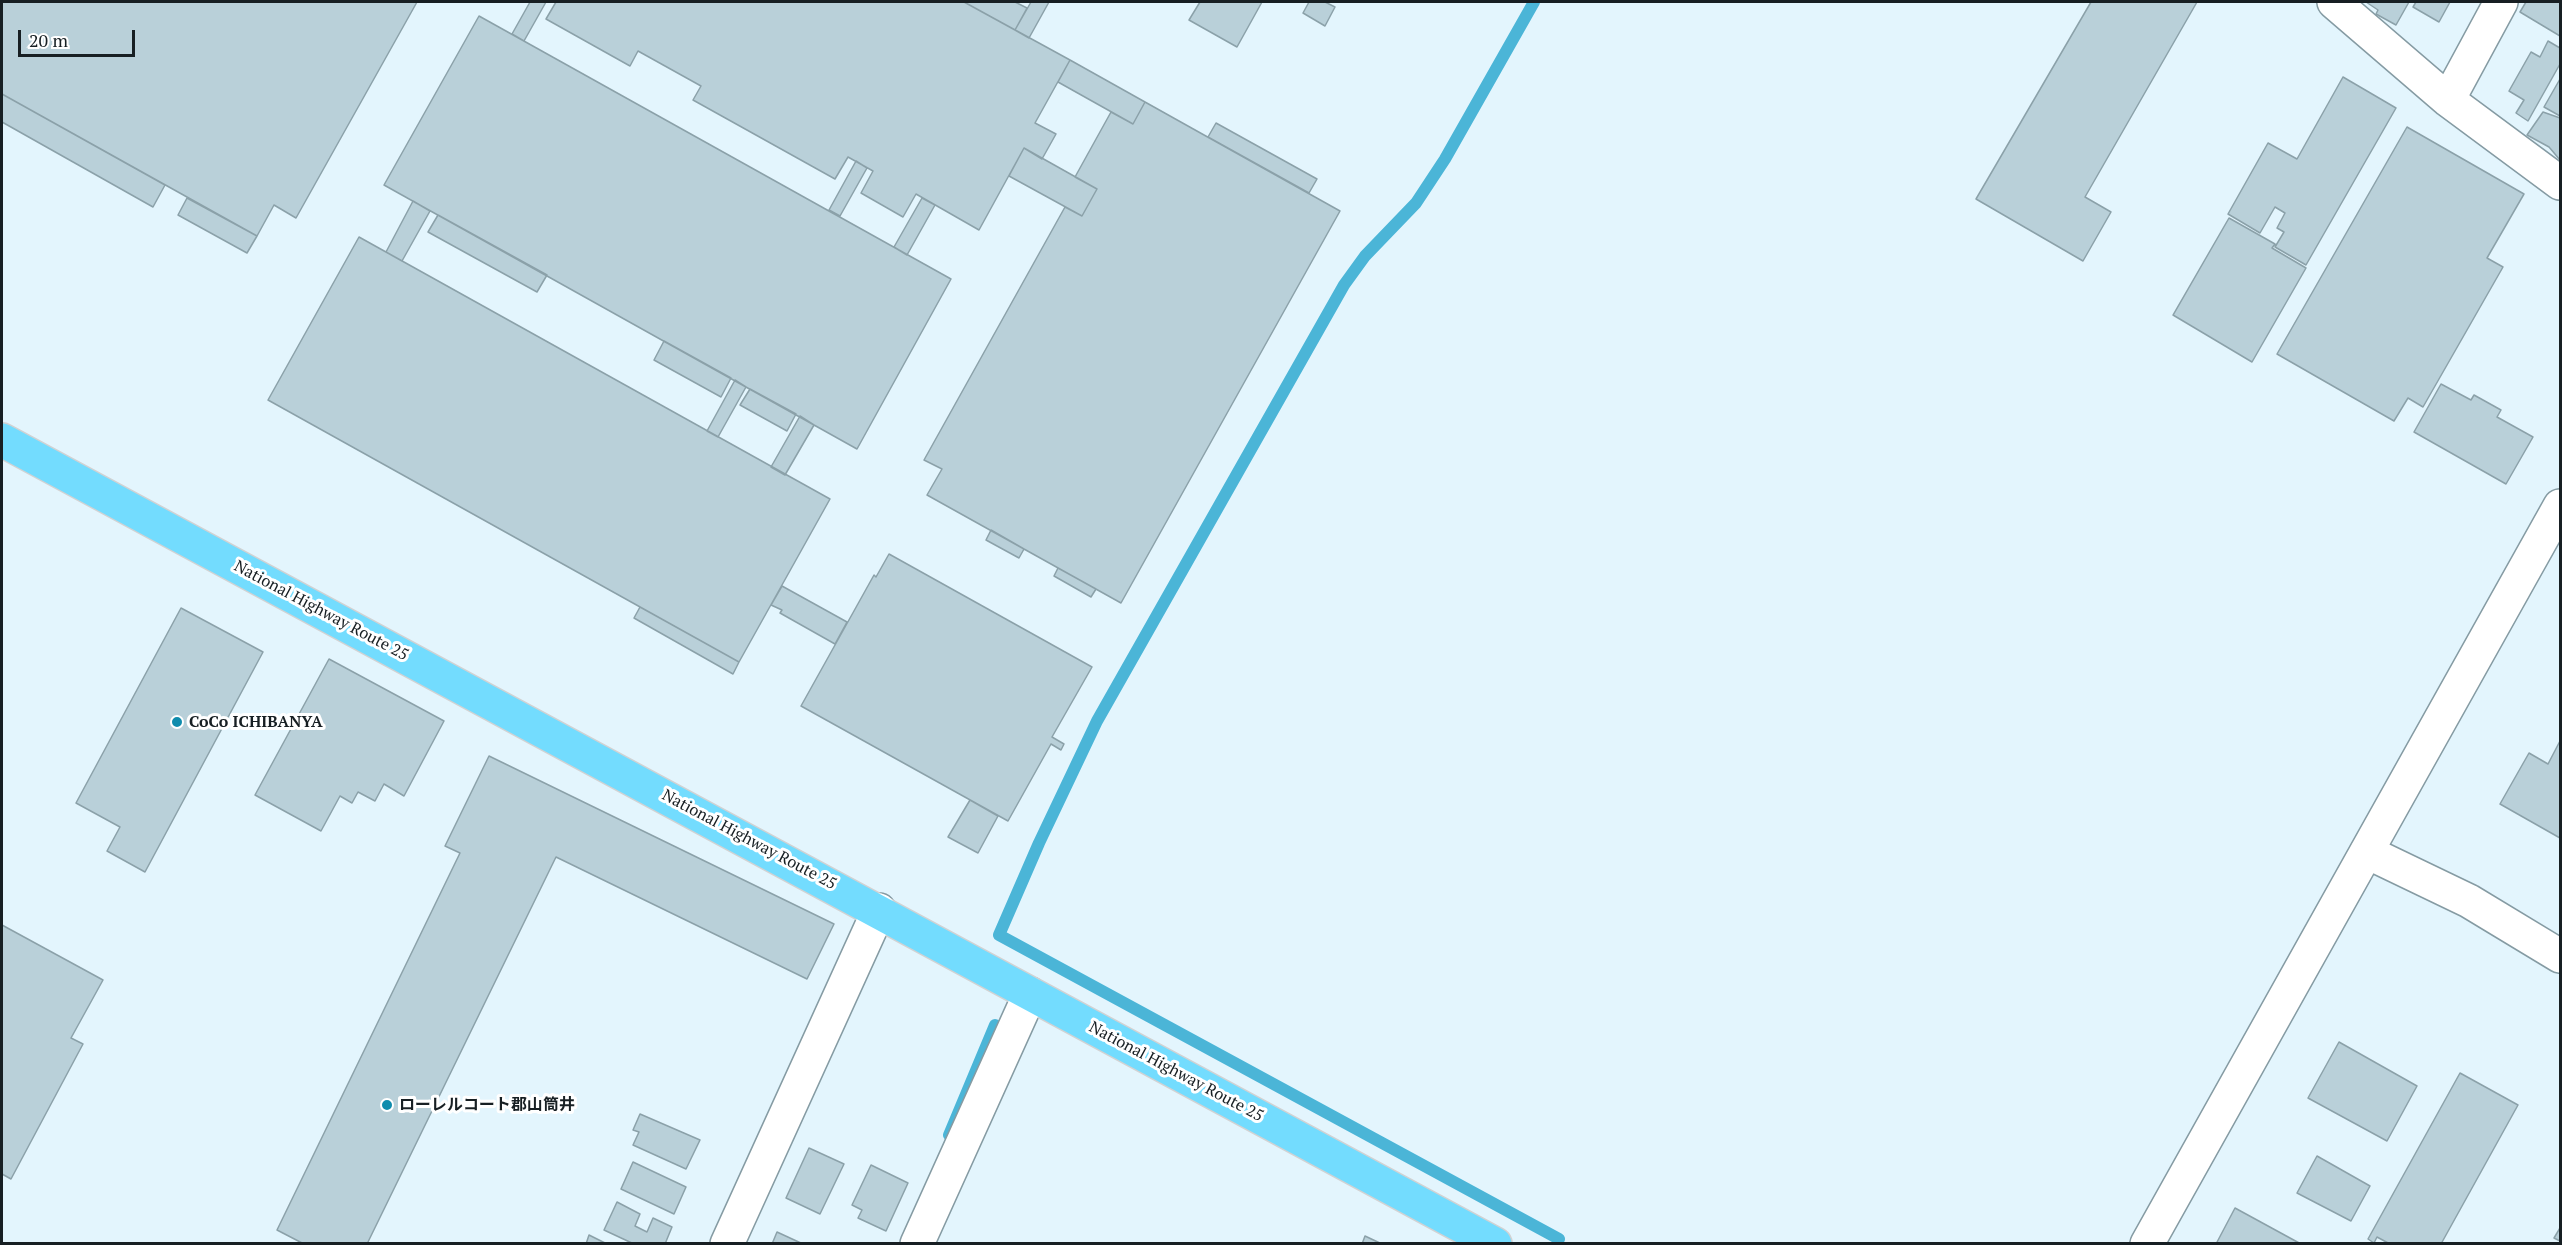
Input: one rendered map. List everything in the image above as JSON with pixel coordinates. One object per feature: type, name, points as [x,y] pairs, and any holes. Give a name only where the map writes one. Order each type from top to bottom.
[{"type":"highway","name":"National Highway Route 25","points":[[2,440],[879,910],[1030,994],[1495,1244]]},
{"type":"street","points":[[2334,2],[2448,100],[2560,183]]},
{"type":"street","points":[[2448,100],[2501,2]]},
{"type":"street","points":[[2147,1244],[2560,506]]},
{"type":"street","points":[[2367,852],[2469,901],[2560,956]]},
{"type":"street","points":[[727,1244],[879,910]]},
{"type":"street","points":[[917,1244],[1030,994]]},
{"type":"building","points":[[2,2],[417,2],[296,218],[274,205],[257,236],[2,94]]},
{"type":"building","points":[[530,2],[546,2],[524,41],[512,34]]},
{"type":"building","points":[[556,2],[964,2],[1070,60],[1035,123],[1056,134],[1042,159],[1024,148],[979,230],[916,194],[903,217],[861,193],[873,171],[848,157],[835,179],[693,100],[701,86],[638,51],[630,66],[546,19]]},
{"type":"building","points":[[964,2],[1015,2],[1027,8],[1015,30]]},
{"type":"building","points":[[1031,2],[1049,2],[1029,38],[1015,30]]},
{"type":"building","points":[[1200,2],[1262,2],[1237,47],[1189,20]]},
{"type":"building","points":[[1309,2],[1325,2],[1335,7],[1325,26],[1303,13]]},
{"type":"building","points":[[2091,2],[2197,2],[2085,197],[2111,212],[2083,261],[1976,199]]},
{"type":"building","points":[[2366,2],[2409,2],[2396,25],[2376,14],[2378,10]]},
{"type":"building","points":[[2416,2],[2450,2],[2439,22],[2413,7]]},
{"type":"building","points":[[2526,2],[2560,2],[2560,36],[2520,12]]},
{"type":"building","points":[[479,16],[951,279],[857,449],[384,185]]},
{"type":"building","points":[[2548,41],[2560,48],[2560,64],[2528,121],[2516,113],[2524,100],[2509,91],[2531,52],[2540,57]]},
{"type":"building","points":[[1070,60],[1145,102],[1133,124],[1058,82]]},
{"type":"building","points":[[2343,77],[2396,108],[2306,265],[2275,247],[2284,232],[2277,228],[2285,213],[2275,207],[2260,233],[2228,214],[2268,143],[2297,159]]},
{"type":"building","points":[[2560,79],[2560,116],[2544,107]]},
{"type":"building","points":[[2,94],[165,185],[153,207],[2,122]]},
{"type":"building","points":[[1145,102],[1340,211],[1121,603],[927,495],[942,469],[924,460],[1065,207],[1082,216],[1097,189],[1075,177],[1111,112],[1133,124]]},
{"type":"building","points":[[2543,112],[2560,118],[2560,160],[2549,147],[2527,135]]},
{"type":"building","points":[[1216,123],[1317,179],[1309,193],[1208,137]]},
{"type":"building","points":[[2407,127],[2524,194],[2487,258],[2503,267],[2423,407],[2408,398],[2394,421],[2277,354]]},
{"type":"building","points":[[1024,148],[1097,189],[1082,216],[1009,176]]},
{"type":"building","points":[[856,161],[867,168],[840,216],[829,210]]},
{"type":"building","points":[[187,198],[257,236],[247,253],[178,215]]},
{"type":"building","points":[[922,198],[935,205],[907,255],[894,247]]},
{"type":"building","points":[[413,201],[430,211],[402,261],[386,252]]},
{"type":"building","points":[[438,215],[547,275],[537,292],[428,232]]},
{"type":"building","points":[[2229,218],[2275,244],[2272,248],[2306,268],[2252,362],[2173,315]]},
{"type":"building","points":[[359,237],[830,499],[739,662],[268,400]]},
{"type":"building","points":[[664,341],[731,378],[721,397],[654,360]]},
{"type":"building","points":[[735,380],[746,387],[718,437],[707,431]]},
{"type":"building","points":[[2441,384],[2471,400],[2474,395],[2501,410],[2497,417],[2533,437],[2506,484],[2414,432]]},
{"type":"building","points":[[750,389],[796,414],[787,431],[740,405]]},
{"type":"building","points":[[800,416],[814,425],[785,475],[771,467]]},
{"type":"building","points":[[991,530],[1024,549],[1019,558],[986,540]]},
{"type":"building","points":[[889,554],[1092,667],[1052,737],[1064,744],[1061,750],[1051,744],[1008,821],[801,706],[874,575],[876,577]]},
{"type":"building","points":[[1058,568],[1096,589],[1091,597],[1054,576]]},
{"type":"building","points":[[782,586],[847,622],[835,644],[780,613],[782,610],[771,605]]},
{"type":"building","points":[[640,607],[739,662],[733,674],[634,618]]},
{"type":"building","points":[[181,608],[263,652],[145,872],[107,851],[120,827],[76,803]]},
{"type":"building","points":[[329,659],[444,721],[404,796],[384,784],[375,801],[358,792],[352,803],[340,796],[321,831],[255,795]]},
{"type":"building","points":[[2560,741],[2560,838],[2500,804],[2529,753],[2548,764]]},
{"type":"building","name":"ローレルコート郡山筒井","points":[[489,756],[834,924],[807,979],[556,857],[367,1244],[304,1244],[277,1230],[460,853],[445,846]]},
{"type":"building","points":[[970,800],[998,816],[978,853],[948,837]]},
{"type":"building","points":[[2,925],[103,980],[71,1038],[83,1044],[11,1179],[2,1174]]},
{"type":"building","points":[[2339,1042],[2417,1086],[2387,1141],[2308,1098]]},
{"type":"building","points":[[2460,1073],[2518,1105],[2441,1244],[2390,1244],[2377,1237],[2374,1243],[2368,1239]]},
{"type":"building","points":[[640,1114],[700,1140],[686,1169],[633,1145],[639,1132],[633,1130]]},
{"type":"building","points":[[809,1148],[844,1164],[820,1214],[786,1198]]},
{"type":"building","points":[[2317,1156],[2370,1186],[2351,1221],[2297,1193]]},
{"type":"building","points":[[633,1162],[686,1187],[674,1214],[621,1189]]},
{"type":"building","points":[[871,1165],[908,1183],[886,1231],[858,1218],[862,1210],[852,1205]]},
{"type":"building","points":[[617,1202],[640,1214],[635,1226],[647,1232],[653,1218],[672,1227],[665,1244],[634,1244],[604,1230]]},
{"type":"building","points":[[2235,1208],[2301,1244],[2216,1244]]},
{"type":"building","points":[[2560,1228],[2560,1241],[2554,1238]]},
{"type":"building","points":[[777,1232],[803,1244],[772,1244]]},
{"type":"building","points":[[589,1235],[607,1244],[586,1244]]},
{"type":"building","points":[[1365,1236],[1382,1244],[1362,1244]]},
{"type":"waterway","points":[[1534,2],[1445,159],[1416,203],[1365,256],[1344,285],[1097,721],[1039,843],[999,935],[1559,1239]]},
{"type":"waterway","points":[[949,1135],[995,1025]]},
{"type":"place","name":"CoCo ICHIBANYA","points":[[177,722]]},
{"type":"place","name":"ローレルコート郡山筒井","points":[[387,1105]]}]
